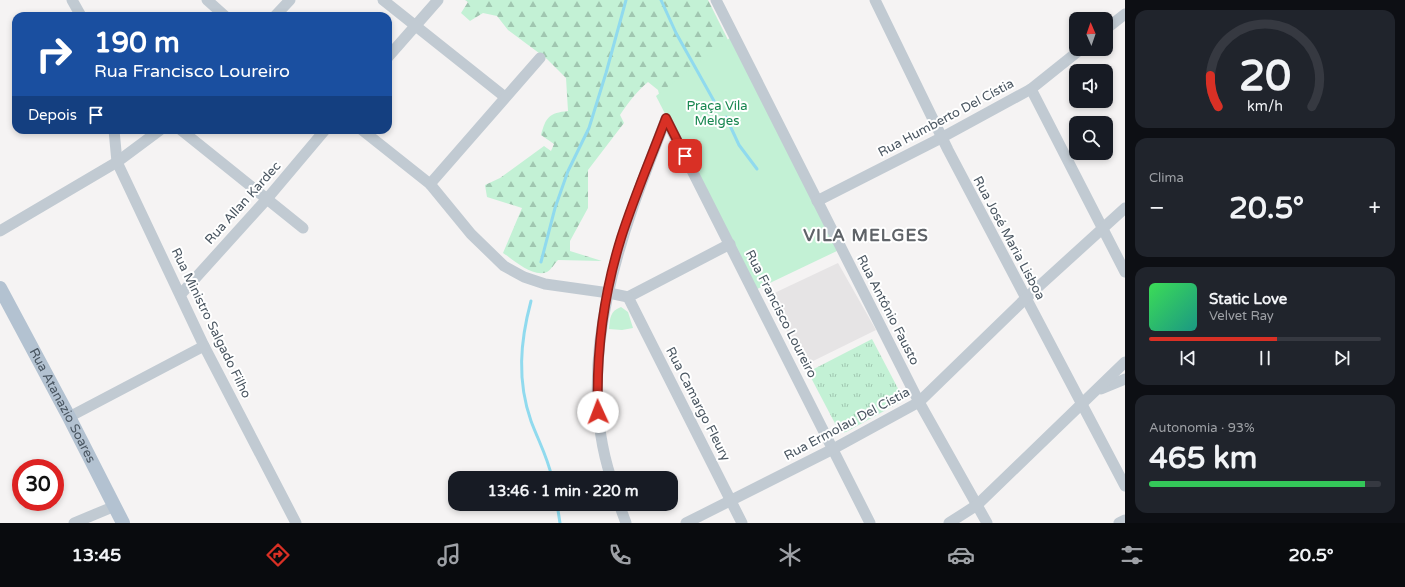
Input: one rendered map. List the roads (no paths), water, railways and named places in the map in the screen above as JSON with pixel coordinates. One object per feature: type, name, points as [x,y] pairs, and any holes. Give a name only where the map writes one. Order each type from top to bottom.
[{"type":"main road","name":"Rua Atanazio Soares","points":[[0,288],[69,417],[123,523]]},
{"type":"street","points":[[72,0],[79,12]]},
{"type":"street","points":[[206,0],[221,12]]},
{"type":"street","points":[[279,12],[290,0]]},
{"type":"street","points":[[383,0],[505,97]]},
{"type":"street","points":[[392,52],[438,0]]},
{"type":"street","name":"Rua Antônio Fausto","points":[[716,0],[918,402],[987,523]]},
{"type":"street","name":"Rua José Maria Lisboa","points":[[875,0],[941,138],[1125,486]]},
{"type":"street","points":[[1113,23],[1125,14]]},
{"type":"street","name":"Rua Humberto Del Cístia","points":[[816,201],[941,138],[1031,89],[1072,56]]},
{"type":"street","points":[[430,184],[540,58]]},
{"type":"street","points":[[1031,89],[1125,272]]},
{"type":"street","name":"Rua Francisco Loureiro","points":[[609,293],[621,238],[666,118],[870,523]]},
{"type":"street","name":"Rua Ministro Salgado Filho","points":[[114,134],[117,162],[181,294],[204,346],[296,523]]},
{"type":"street","points":[[0,231],[117,162],[155,134]]},
{"type":"street","points":[[186,134],[266,200],[303,228]]},
{"type":"street","name":"Rua Allan Kardec","points":[[181,294],[266,200],[322,134]]},
{"type":"street","points":[[367,134],[430,184],[471,234],[504,266],[524,277],[545,284],[609,293],[628,298],[730,244]]},
{"type":"street","name":"Rua Ermolau Del Cístia","points":[[686,523],[833,449],[918,402],[1025,299],[1125,208]]},
{"type":"street","points":[[609,293],[598,355],[601,443],[609,471]]},
{"type":"street","name":"Rua Camargo Fleury","points":[[628,298],[742,523]]},
{"type":"street","points":[[69,417],[204,346]]},
{"type":"street","points":[[949,523],[977,505],[1097,391],[1125,362]]},
{"type":"street","points":[[1097,391],[1125,379]]},
{"type":"street","points":[[74,523],[115,506]]},
{"type":"street","points":[[622,511],[626,523]]},
{"type":"street","points":[[1119,523],[1125,520]]},
{"type":"waterway","points":[[541,262],[555,208],[568,171],[589,128],[626,0]]},
{"type":"waterway","points":[[661,0],[676,33],[714,101]]},
{"type":"waterway","points":[[726,117],[739,145],[757,169]]},
{"type":"waterway","points":[[531,301],[522,346],[522,376],[531,421],[550,471]]},
{"type":"waterway","points":[[558,511],[560,523]]},
{"type":"district","name":"VILA MELGES","points":[[866,235]]},
{"type":"park label","name":"Praça Vila Melges","points":[[717,114]]}]
